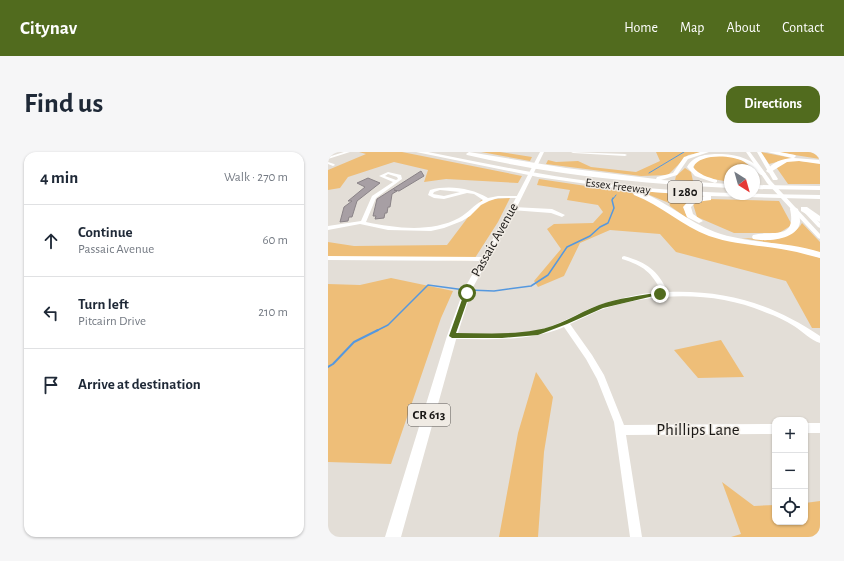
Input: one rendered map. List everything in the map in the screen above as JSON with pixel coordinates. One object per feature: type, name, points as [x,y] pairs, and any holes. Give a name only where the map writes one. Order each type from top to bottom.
[{"type":"highway","name":"Essex Freeway","points":[[419,152],[539,175],[611,186],[676,192],[724,194]]},
{"type":"highway","name":"Essex Freeway","points":[[460,152],[586,174],[657,181],[724,185]]},
{"type":"highway","points":[[586,174],[654,178],[669,177],[677,173],[686,158],[706,152]]},
{"type":"highway","points":[[770,152],[820,160]]},
{"type":"highway","points":[[724,184],[701,177],[692,170],[690,163],[703,156],[729,155],[745,160],[751,164]]},
{"type":"highway","points":[[760,169],[766,173],[775,164],[781,161],[820,160]]},
{"type":"highway","points":[[611,186],[656,200],[694,225],[712,234],[744,241],[800,249],[820,255]]},
{"type":"highway","points":[[760,187],[820,187]]},
{"type":"highway","name":"Essex Freeway","points":[[760,196],[820,198]]},
{"type":"highway","points":[[724,198],[698,199],[690,202],[687,210],[690,215],[698,221],[720,231],[740,236],[764,237],[782,235],[792,230],[796,221],[795,206]]},
{"type":"highway","points":[[804,209],[820,220]]},
{"type":"main road","name":"Passaic Avenue","points":[[393,537],[452,336],[468,291],[542,152]]},
{"type":"main road","points":[[748,152],[766,173],[777,182],[795,206]]},
{"type":"main road","points":[[759,152],[769,182],[787,202],[804,209]]},
{"type":"street","points":[[328,158],[348,152]]},
{"type":"street","points":[[573,152],[625,155]]},
{"type":"street","points":[[328,163],[334,165]]},
{"type":"street","points":[[363,222],[374,197],[396,182]]},
{"type":"street","points":[[467,191],[449,196],[433,197],[429,194],[432,191],[440,189],[467,191],[476,193],[487,200]]},
{"type":"street","points":[[328,228],[363,222],[388,228],[431,229],[442,227],[460,220],[468,215],[479,204],[487,200],[498,197],[519,197]]},
{"type":"street","points":[[795,206],[820,237]]},
{"type":"street","points":[[513,208],[552,211],[562,215]]},
{"type":"street","points":[[804,209],[820,226]]},
{"type":"street","points":[[328,258],[484,259]]},
{"type":"street","points":[[624,258],[641,264],[654,272],[666,294]]},
{"type":"street","points":[[452,336],[521,335],[538,332],[565,323],[594,309],[620,301],[666,294],[711,294],[747,302],[783,316],[820,340]]},
{"type":"street","points":[[565,323],[589,357],[612,401],[620,430],[636,537]]},
{"type":"street","points":[[808,428],[820,428]]},
{"type":"street","name":"Phillips Lane","points":[[620,430],[772,429]]},
{"type":"shaded area","points":[[359,152],[402,152],[522,176],[518,183],[446,179],[424,182],[428,170],[394,162],[348,177],[340,188],[328,190],[328,170],[366,154]]},
{"type":"shaded area","points":[[481,152],[500,152],[532,157],[530,161]]},
{"type":"shaded area","points":[[656,152],[704,152],[688,155],[668,175],[641,176],[546,164],[548,160],[556,162],[578,161],[591,167],[636,172],[660,161]]},
{"type":"shaded area","points":[[761,152],[792,158],[769,164]]},
{"type":"shaded area","points":[[776,152],[820,152],[820,159]]},
{"type":"shaded area","points":[[717,155],[732,157],[742,160],[748,164],[724,164],[724,181],[707,178],[693,170],[696,160]]},
{"type":"shaded area","points":[[789,160],[820,163],[820,184],[788,184],[774,164]]},
{"type":"shaded area","points":[[685,168],[691,172],[693,181],[675,180],[676,176]]},
{"type":"shaded area","points":[[539,179],[633,193],[658,203],[707,233],[801,251],[820,258],[820,328],[812,328],[786,281],[676,252],[660,234],[610,230],[580,243],[564,276],[538,287],[534,281],[561,249],[547,229],[554,224],[593,223],[603,212],[598,205],[567,200],[570,190],[537,185]]},
{"type":"shaded area","points":[[640,191],[705,196],[696,198],[685,212],[688,219],[670,206],[669,203]]},
{"type":"shaded area","points":[[510,198],[498,222],[473,261],[328,257],[328,242],[354,246],[447,245],[481,200]]},
{"type":"shaded area","points":[[708,199],[779,201],[792,225],[779,233],[734,233],[697,217],[693,204]]},
{"type":"shaded area","points":[[802,223],[820,242],[820,253],[742,238],[766,239],[783,237],[797,229]]},
{"type":"shaded area","points":[[391,278],[453,291],[441,318],[391,464],[328,462],[328,284],[360,285]]},
{"type":"shaded area","points":[[721,340],[744,377],[698,378],[674,350]]},
{"type":"shaded area","points":[[536,372],[553,397],[544,452],[538,537],[499,537],[518,433]]},
{"type":"shaded area","points":[[722,482],[754,506],[772,505],[772,525],[808,525],[808,503],[820,501],[820,537],[731,537],[741,534]]},
{"type":"building","points":[[421,171],[424,176],[399,191],[394,190],[397,191],[392,194],[390,207],[388,207],[384,218],[375,219],[376,216],[373,216],[377,199]]},
{"type":"building","points":[[368,178],[380,183],[357,201],[352,217],[349,217],[348,221],[340,222],[344,207],[352,201],[348,201],[365,187],[357,183]]},
{"type":"waterway","points":[[649,173],[684,152]]},
{"type":"waterway","points":[[613,199],[616,195]]},
{"type":"waterway","points":[[469,290],[494,291],[531,286],[548,275],[567,247],[590,236],[600,227],[608,223],[614,208],[613,198]]},
{"type":"waterway","points":[[328,367],[333,364],[354,342],[388,325],[428,285],[465,290]]},
{"type":"route","points":[[467,293],[452,336],[502,336],[538,332],[565,323],[582,314],[620,301],[660,294]]}]
